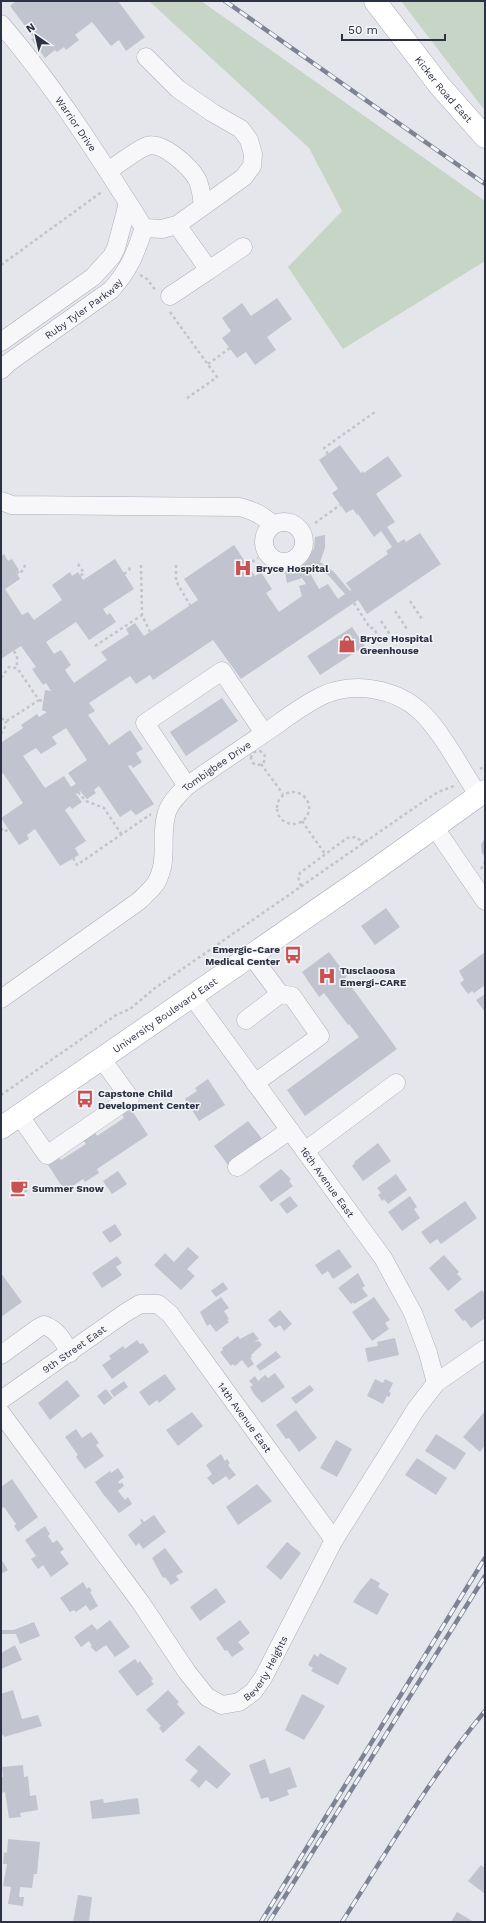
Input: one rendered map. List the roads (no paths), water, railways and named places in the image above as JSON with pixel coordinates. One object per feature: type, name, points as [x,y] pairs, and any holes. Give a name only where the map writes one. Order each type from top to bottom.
[{"type":"main road","name":"Kicker Road East","points":[[375,1],[439,84],[485,137]]},
{"type":"main road","name":"University Boulevard East","points":[[1,1128],[435,828],[477,788]]},
{"type":"street","name":"Warrior Drive","points":[[1,24],[42,77],[108,171],[144,228]]},
{"type":"street","points":[[144,228],[162,229],[177,225],[244,177],[252,166],[253,154],[249,140],[241,129],[178,90],[146,57]]},
{"type":"street","points":[[108,171],[148,146],[161,147],[177,157],[188,167],[197,179],[201,191],[203,206]]},
{"type":"street","name":"Ruby Tyler Parkway","points":[[1,342],[93,277],[103,267],[116,248],[128,203]]},
{"type":"street","points":[[177,225],[208,270]]},
{"type":"street","name":"Ruby Tyler Parkway","points":[[1,370],[8,363],[111,290],[124,276],[132,261],[144,228]]},
{"type":"street","points":[[165,300],[243,247]]},
{"type":"street","points":[[1,501],[12,505],[239,507],[254,511],[265,517],[273,525]]},
{"type":"street","points":[[187,786],[145,723],[222,671],[264,733]]},
{"type":"street","name":"Tombigbee Drive","points":[[1,998],[139,902],[152,888],[156,883],[162,866],[165,848],[164,833],[166,815],[176,797],[187,786],[312,701],[327,694],[344,690],[369,688],[395,695],[410,702],[431,722],[477,788]]},
{"type":"street","points":[[435,828],[485,901]]},
{"type":"street","points":[[251,955],[280,994],[292,996],[320,1036],[255,1083]]},
{"type":"street","points":[[246,1020],[280,994]]},
{"type":"street","name":"16th Avenue East","points":[[192,996],[383,1258],[413,1313],[428,1353],[436,1384]]},
{"type":"street","points":[[19,1115],[47,1155],[130,1098],[101,1058]]},
{"type":"street","points":[[305,1150],[396,1083]]},
{"type":"street","points":[[237,1167],[290,1130]]},
{"type":"street","name":"9th Street East","points":[[1,1400],[125,1313],[140,1304],[148,1304]]},
{"type":"street","name":"14th Avenue East","points":[[148,1304],[158,1304],[170,1314],[334,1540]]},
{"type":"street","points":[[1,1355],[44,1325],[52,1328],[57,1333],[70,1353]]},
{"type":"street","name":"Beverly Heights","points":[[1,1413],[141,1603],[187,1672],[207,1697],[222,1705],[239,1702],[253,1692],[262,1678],[334,1540],[416,1410],[436,1384],[485,1349]]},
{"type":"railway","points":[[225,1],[485,184]]},
{"type":"railway","points":[[261,1922],[485,1558]]},
{"type":"railway","points":[[269,1922],[485,1576]]},
{"type":"railway","points":[[342,1922],[428,1787],[485,1711]]},
{"type":"place","name":"Bryce Hospital","points":[[243,568]]},
{"type":"place","name":"Bryce Hospital Greenhouse","points":[[347,644]]},
{"type":"place","name":"Emergic-Care Medical Center","points":[[293,955]]},
{"type":"place","name":"Tusclaoosa Emergi-CARE","points":[[327,976]]},
{"type":"place","name":"Capstone Child Development Center","points":[[85,1099]]},
{"type":"place","name":"Summer Snow","points":[[19,1188]]}]
